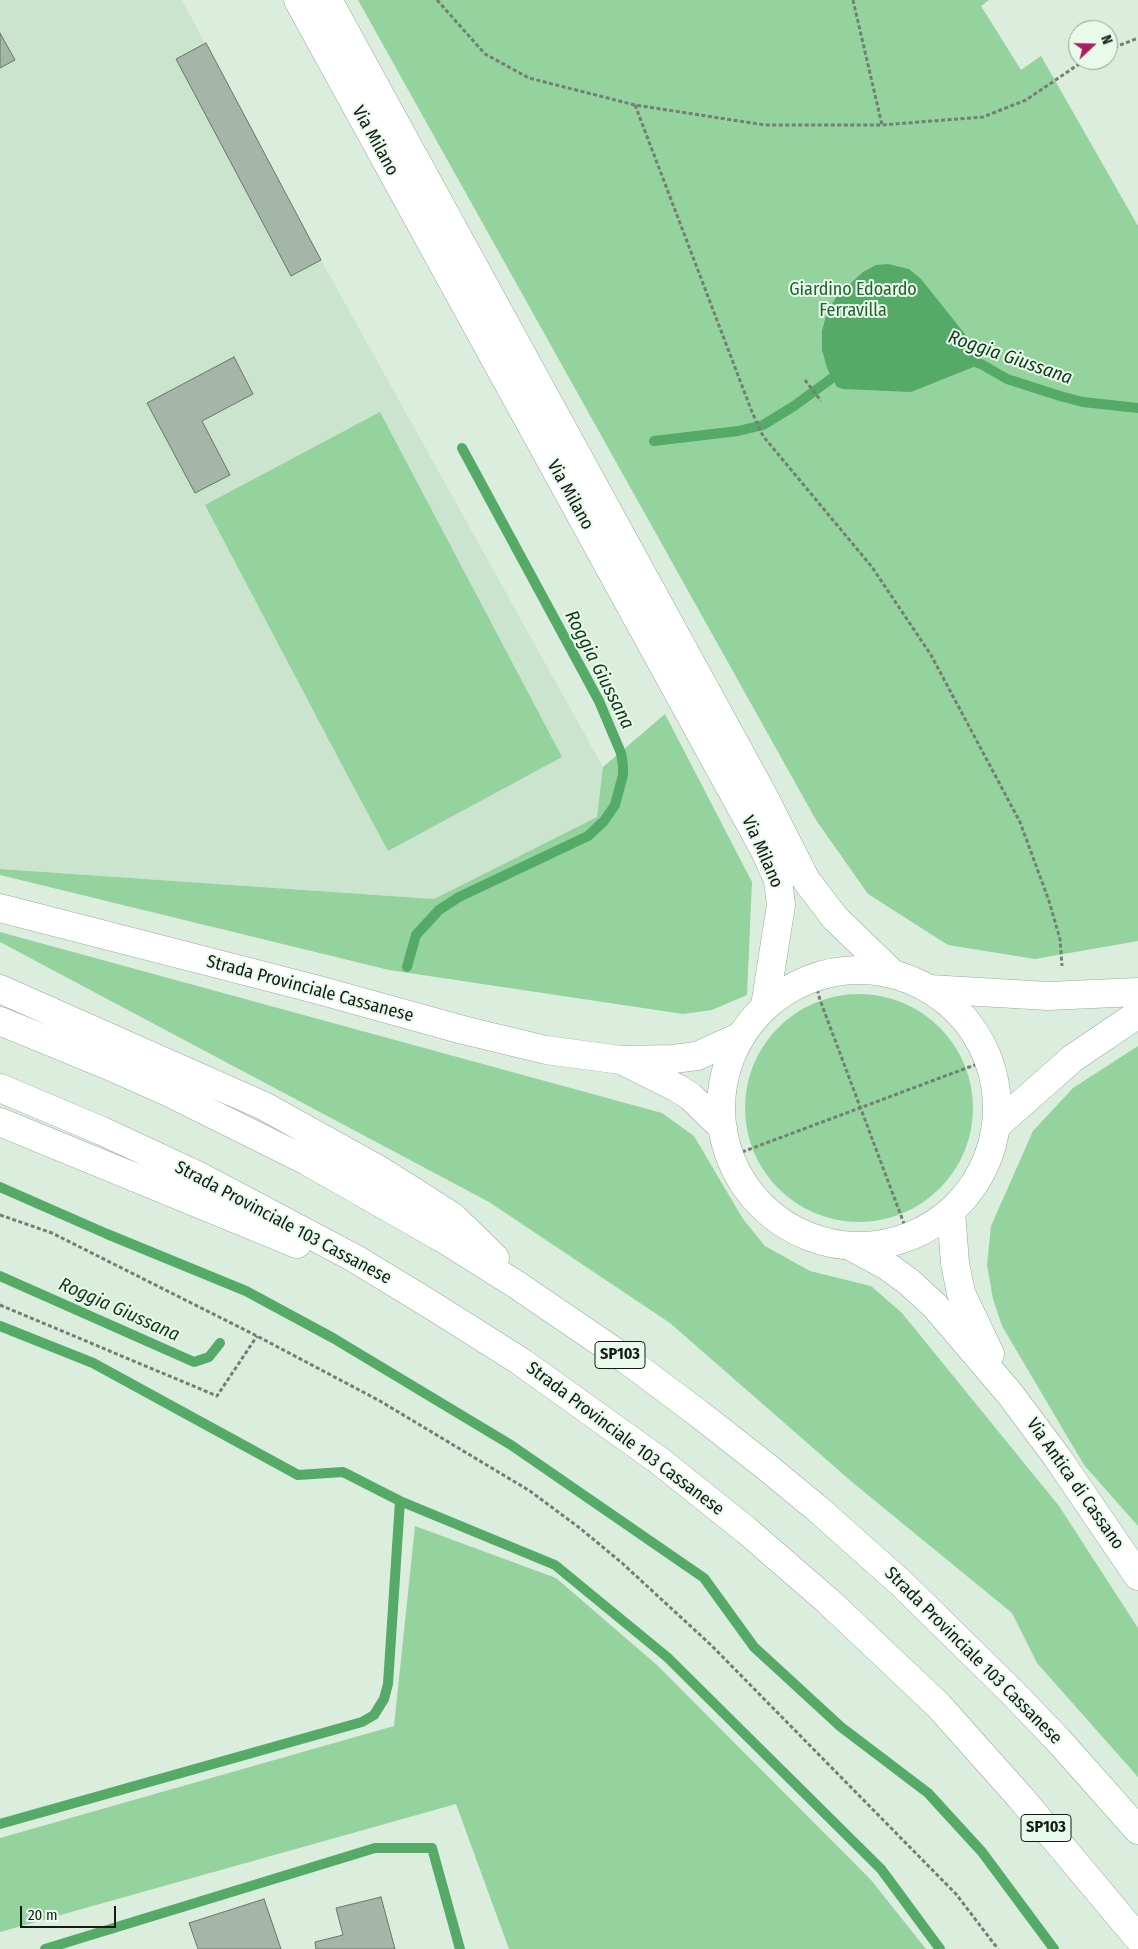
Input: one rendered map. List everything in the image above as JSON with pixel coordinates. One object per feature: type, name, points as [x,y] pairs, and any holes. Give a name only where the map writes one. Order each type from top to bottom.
[{"type":"main road","name":"Via Milano","points":[[298,0],[764,849],[778,880],[781,905],[766,1006]]},
{"type":"main road","name":"Via Milano","points":[[328,0],[758,786],[806,880],[835,918],[893,974]]},
{"type":"main road","name":"Strada Provinciale Cassanese","points":[[0,908],[546,1050],[621,1060],[672,1059],[697,1056],[741,1036]]},
{"type":"main road","name":"Strada Provinciale Cassanese","points":[[854,970],[893,974],[929,989],[943,998],[965,1020],[982,1046],[988,1060],[996,1093],[996,1126],[990,1152],[981,1174],[965,1197],[951,1212],[934,1224],[909,1237],[880,1245],[850,1246],[820,1241],[802,1234],[781,1222],[754,1198],[742,1181],[729,1155],[723,1128],[722,1099],[724,1077],[731,1056],[752,1020],[766,1006],[793,986],[814,977],[854,970]]},
{"type":"main road","points":[[0,989],[264,1106],[381,1171],[453,1217],[536,1297]]},
{"type":"main road","points":[[929,989],[1062,996],[1138,992]]},
{"type":"main road","points":[[996,1126],[1073,1058],[1138,1014]]},
{"type":"main road","name":"Strada Provinciale 103 Cassanese","points":[[0,1021],[168,1092],[287,1151],[365,1193],[442,1238],[536,1297],[627,1360],[710,1422],[808,1501],[869,1554],[998,1677],[1059,1741],[1138,1830]]},
{"type":"main road","name":"Strada Provinciale Cassanese","points":[[621,1060],[677,1088],[704,1108],[723,1128]]},
{"type":"main road","name":"Strada Provinciale 103 Cassanese","points":[[0,1088],[102,1131],[207,1180],[297,1227],[402,1287],[520,1361],[609,1424],[729,1516],[828,1601],[943,1710],[1020,1797],[1138,1938]]},
{"type":"main road","points":[[0,1122],[402,1287]]},
{"type":"main road","name":"Via Antica di Cassano","points":[[951,1212],[954,1263],[961,1293],[1010,1394]]},
{"type":"main road","name":"Via Antica di Cassano","points":[[850,1246],[886,1266],[926,1296],[1010,1394],[1057,1456],[1138,1576]]},
{"type":"path","points":[[437,0],[485,54],[529,78],[635,105],[765,124],[882,125],[983,117],[1026,100],[1070,70]]},
{"type":"path","points":[[853,0],[882,125]]},
{"type":"path","points":[[1118,46],[1138,38]]},
{"type":"path","points":[[635,105],[752,412],[763,436],[872,568],[916,632],[931,655],[1006,794],[1028,842],[1060,939],[1062,996]]},
{"type":"path","points":[[805,380],[822,401]]},
{"type":"path","points":[[814,977],[820,1000],[909,1237]]},
{"type":"path","points":[[729,1155],[753,1149],[988,1060]]},
{"type":"path","points":[[0,1216],[52,1233],[258,1336],[380,1402],[530,1491],[581,1529],[622,1563],[718,1652],[956,1894],[998,1949]]},
{"type":"path","points":[[0,1305],[218,1396],[258,1336]]},
{"type":"shaded area","points":[[0,0],[182,0],[321,260],[603,767],[597,817],[434,899],[0,869]]},
{"type":"shaded area","points":[[888,264],[909,269],[921,279],[980,353],[981,364],[911,392],[843,389],[837,387],[827,368],[822,350],[822,331],[827,312],[837,296],[863,272],[876,265]]},
{"type":"green space","name":"Giardino Edoardo Ferravilla","points":[[358,0],[989,0],[981,6],[1021,70],[1041,56],[1138,226],[1138,941],[1035,959],[948,945],[868,894],[816,820]]},
{"type":"green space","points":[[380,412],[562,757],[388,851],[205,505]]},
{"type":"green space","points":[[665,714],[752,882],[747,995],[712,1010],[683,1014],[389,970],[0,875],[0,869],[434,899],[597,817],[603,767]]},
{"type":"green space","points":[[0,932],[662,1113],[694,1136],[743,1219],[765,1246],[810,1271],[871,1286],[902,1313],[1059,1506],[1138,1628],[1138,1777],[1037,1663],[1012,1613],[852,1482],[670,1323],[489,1202],[0,942]]},
{"type":"green space","points":[[859,994],[881,996],[913,1007],[940,1027],[960,1054],[971,1086],[973,1108],[971,1130],[960,1162],[940,1189],[913,1209],[881,1220],[859,1222],[837,1220],[805,1209],[778,1189],[758,1162],[747,1130],[745,1108],[747,1086],[758,1054],[778,1027],[805,1007],[837,996]]},
{"type":"green space","points":[[1138,1046],[1138,1526],[1084,1465],[1002,1326],[993,1299],[987,1265],[991,1226],[1033,1131],[1073,1088]]},
{"type":"green space","points":[[415,1526],[556,1578],[657,1665],[871,1880],[926,1949],[509,1949],[456,1804],[0,1932],[0,1838],[394,1726]]},
{"type":"building","points":[[0,33],[15,60],[0,68]]},
{"type":"building","points":[[206,43],[321,260],[291,276],[176,59]]},
{"type":"building","points":[[234,357],[253,394],[202,421],[230,475],[195,493],[147,403]]},
{"type":"building","points":[[381,1897],[395,1949],[316,1949],[315,1942],[343,1935],[336,1908]]},
{"type":"building","points":[[264,1899],[281,1949],[198,1949],[189,1923]]},
{"type":"waterway","name":"Roggia Giussana","points":[[970,360],[1007,379],[1060,396],[1083,402],[1138,408]]},
{"type":"waterway","name":"Roggia Giussana","points":[[654,441],[738,431],[763,425],[794,406],[843,370]]},
{"type":"waterway","name":"Roggia Giussana","points":[[407,967],[416,935],[439,910],[459,897],[588,836],[604,821],[615,805],[623,775],[621,753],[599,701],[462,448]]},
{"type":"waterway","points":[[0,1187],[107,1234],[246,1291],[333,1338],[511,1445],[704,1578],[754,1647],[841,1727],[928,1793],[982,1852],[1054,1949]]},
{"type":"waterway","name":"Roggia Giussana","points":[[0,1276],[194,1362],[209,1357],[220,1343]]},
{"type":"waterway","points":[[0,1326],[93,1363],[298,1475],[343,1472],[400,1501],[555,1565],[667,1657],[881,1869],[940,1949]]},
{"type":"waterway","points":[[0,1824],[362,1722],[374,1715],[384,1699],[388,1684],[400,1501]]},
{"type":"waterway","points":[[45,1949],[375,1848],[432,1848],[460,1949]]}]
